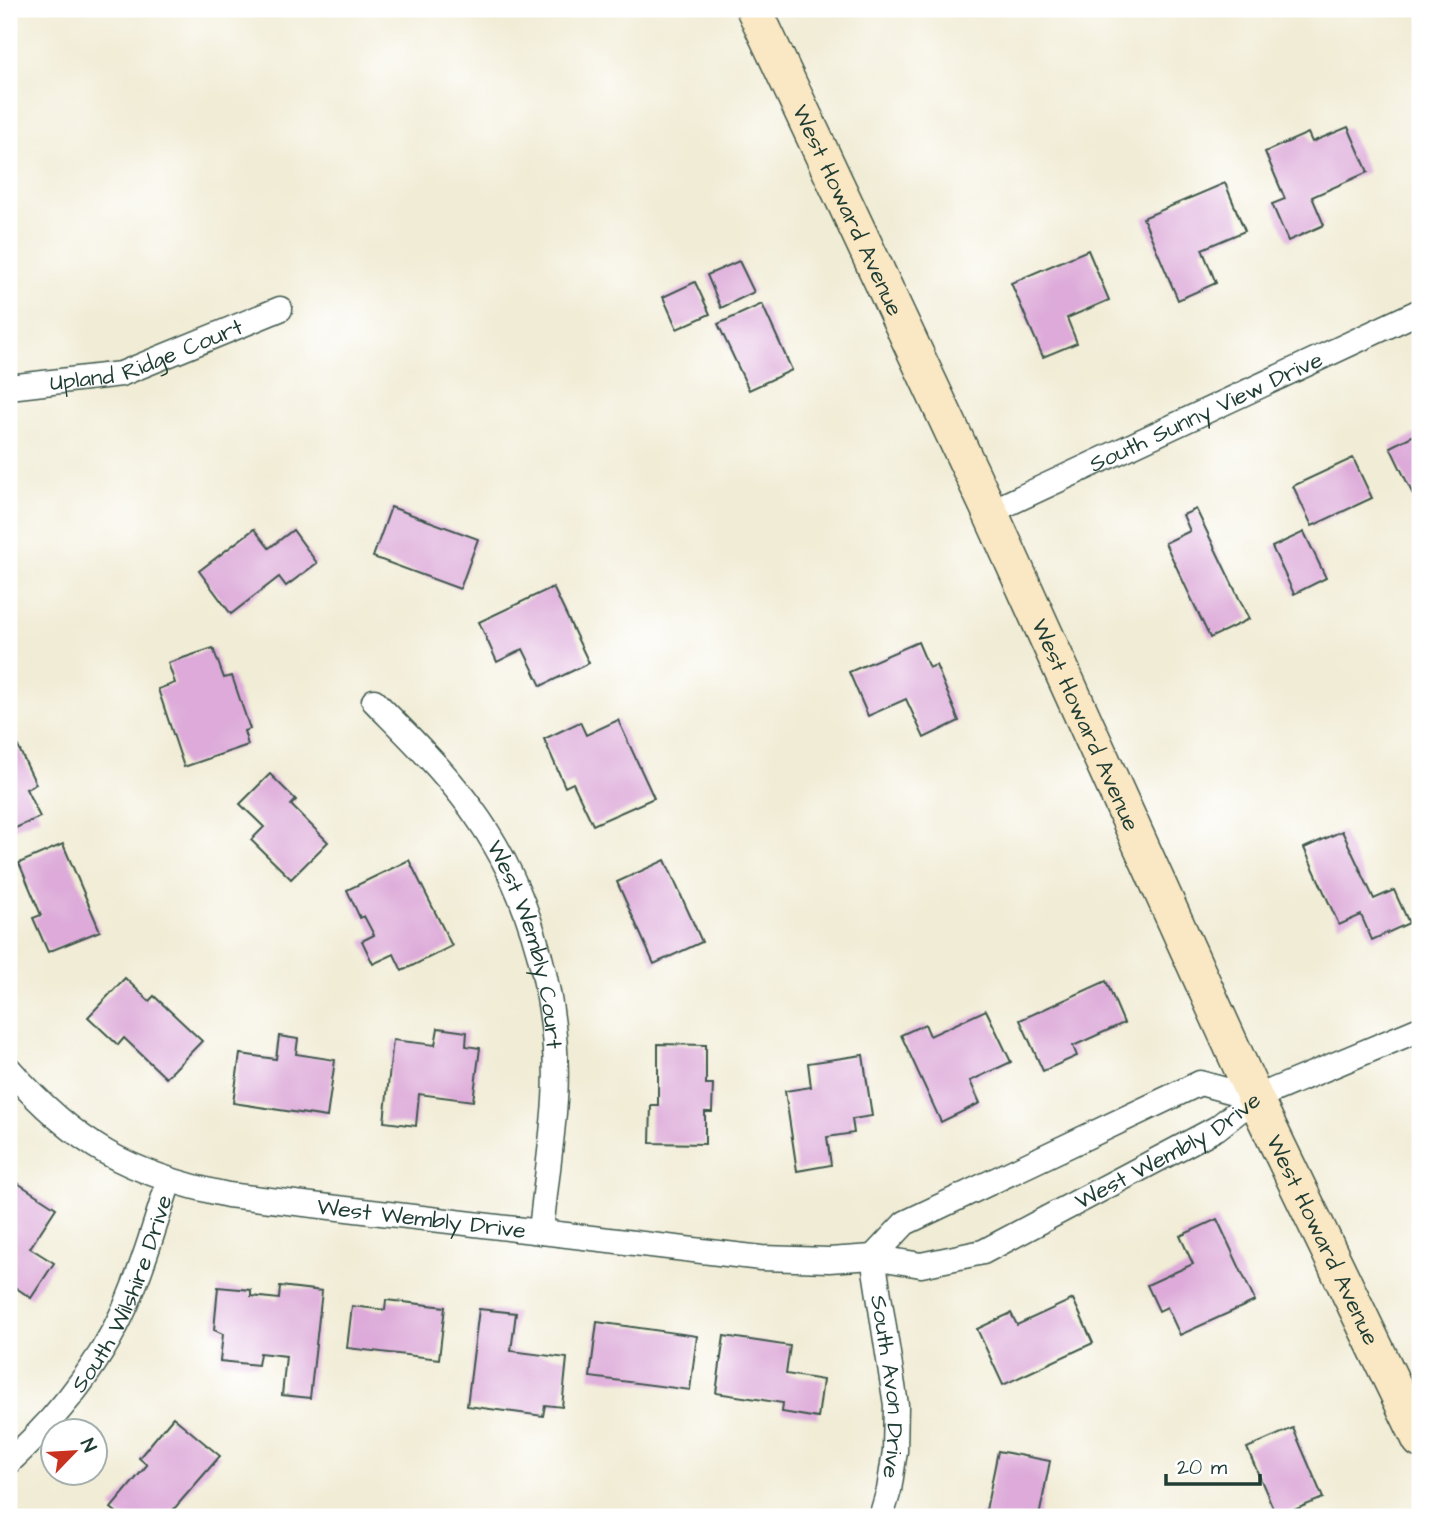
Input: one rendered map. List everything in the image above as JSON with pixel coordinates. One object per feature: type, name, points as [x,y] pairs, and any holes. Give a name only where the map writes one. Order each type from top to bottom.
[{"type":"street","name":"West Howard Avenue","points":[[754,9],[990,512],[1255,1098],[1420,1440]]},
{"type":"street","name":"Upland Ridge Court","points":[[9,387],[121,374],[280,309]]},
{"type":"street","name":"South Sunny View Drive","points":[[990,512],[1420,311]]},
{"type":"street","name":"West Wembly Court","points":[[374,701],[451,782],[481,821],[510,874],[528,919],[544,974],[554,1034],[556,1098],[541,1232]]},
{"type":"street","points":[[1255,1098],[1420,1029]]},
{"type":"street","name":"West Wembly Drive","points":[[9,1069],[38,1102],[62,1123],[112,1158],[169,1181],[229,1195],[761,1258],[828,1260],[873,1257],[921,1265],[983,1252],[1217,1128],[1255,1098]]},
{"type":"street","name":"West Wembly Drive","points":[[873,1257],[905,1223],[1200,1083],[1255,1098]]},
{"type":"street","name":"South Wilshire Drive","points":[[9,1462],[43,1431],[77,1387],[114,1330],[135,1285],[169,1181]]},
{"type":"street","name":"South Avon Drive","points":[[873,1257],[896,1405],[895,1451],[889,1490],[881,1517]]},
{"type":"building","points":[[1420,116],[1420,138],[1412,120]]},
{"type":"building","points":[[1348,127],[1368,172],[1312,197],[1324,225],[1288,241],[1272,204],[1285,199],[1265,152],[1308,133],[1312,142]]},
{"type":"building","points":[[1225,183],[1245,231],[1202,249],[1216,283],[1178,300],[1143,218]]},
{"type":"building","points":[[1088,250],[1109,300],[1067,318],[1077,343],[1043,357],[1011,283]]},
{"type":"building","points":[[739,261],[754,292],[721,308],[707,275]]},
{"type":"building","points":[[695,282],[710,314],[677,329],[663,297]]},
{"type":"building","points":[[762,304],[792,370],[749,390],[718,324]]},
{"type":"building","points":[[1420,432],[1420,499],[1416,501],[1390,447]]},
{"type":"building","points":[[1353,458],[1372,498],[1312,526],[1293,486]]},
{"type":"building","points":[[391,507],[478,539],[460,589],[373,557]]},
{"type":"building","points":[[1196,509],[1249,619],[1210,638],[1165,543],[1190,531],[1183,515]]},
{"type":"building","points":[[254,529],[269,548],[293,530],[317,563],[286,586],[279,577],[231,614],[199,571]]},
{"type":"building","points":[[1304,532],[1326,578],[1294,594],[1272,547]]},
{"type":"building","points":[[553,587],[589,663],[541,686],[523,649],[497,662],[479,622]]},
{"type":"building","points":[[918,642],[929,668],[936,665],[959,721],[924,738],[906,699],[868,716],[849,672]]},
{"type":"building","points":[[213,648],[224,678],[232,676],[250,729],[244,731],[248,745],[184,767],[158,689],[175,683],[168,663]]},
{"type":"building","points":[[618,720],[654,798],[593,825],[573,783],[565,787],[544,739],[580,722],[586,735]]},
{"type":"building","points":[[9,728],[36,784],[26,789],[40,817],[9,831]]},
{"type":"building","points":[[270,774],[296,800],[291,805],[328,842],[291,879],[251,840],[264,827],[240,804]]},
{"type":"building","points":[[1342,831],[1374,899],[1394,890],[1409,923],[1372,940],[1361,915],[1339,925],[1304,848]]},
{"type":"building","points":[[63,844],[100,931],[48,952],[33,918],[41,915],[19,863]]},
{"type":"building","points":[[409,860],[452,946],[402,971],[394,954],[373,964],[362,941],[374,935],[364,916],[360,918],[347,890]]},
{"type":"building","points":[[665,860],[702,942],[654,964],[617,882]]},
{"type":"building","points":[[125,978],[149,1001],[154,996],[202,1041],[166,1078],[124,1038],[118,1045],[88,1017]]},
{"type":"building","points":[[1106,981],[1124,1023],[1073,1046],[1077,1056],[1043,1071],[1020,1020]]},
{"type":"building","points":[[986,1010],[1011,1062],[970,1081],[980,1103],[941,1122],[901,1035],[925,1024],[930,1036]]},
{"type":"building","points":[[438,1028],[467,1032],[466,1046],[480,1048],[473,1101],[419,1094],[416,1126],[384,1122],[393,1040],[435,1045]]},
{"type":"building","points":[[279,1036],[298,1039],[296,1054],[335,1060],[327,1117],[233,1103],[240,1054],[276,1059]]},
{"type":"building","points":[[658,1044],[706,1045],[706,1084],[713,1084],[712,1112],[705,1112],[705,1144],[650,1143],[651,1105],[658,1105]]},
{"type":"building","points":[[863,1055],[872,1116],[852,1119],[854,1133],[827,1137],[831,1165],[797,1171],[785,1091],[811,1087],[808,1063]]},
{"type":"building","points":[[16,1182],[56,1208],[30,1248],[54,1263],[31,1298],[9,1283],[9,1193]]},
{"type":"building","points":[[1217,1219],[1255,1301],[1180,1335],[1167,1307],[1159,1311],[1147,1285],[1193,1264],[1180,1236]]},
{"type":"building","points":[[280,1286],[322,1291],[310,1398],[282,1395],[286,1356],[260,1353],[258,1365],[220,1361],[223,1334],[214,1330],[218,1287],[251,1290],[251,1296],[279,1299]]},
{"type":"building","points":[[1073,1299],[1093,1343],[1003,1385],[977,1329],[1011,1313],[1017,1325]]},
{"type":"building","points":[[386,1300],[445,1307],[439,1359],[347,1348],[352,1306],[385,1310]]},
{"type":"building","points":[[479,1309],[516,1313],[511,1351],[567,1358],[562,1407],[545,1405],[543,1416],[467,1406]]},
{"type":"building","points":[[597,1322],[697,1336],[690,1390],[590,1377]]},
{"type":"building","points":[[724,1336],[790,1346],[786,1374],[823,1380],[818,1418],[782,1412],[783,1403],[716,1393]]},
{"type":"building","points":[[173,1417],[220,1456],[167,1517],[122,1517],[111,1508],[147,1465],[139,1458]]},
{"type":"building","points":[[1293,1428],[1323,1498],[1277,1517],[1247,1448]]},
{"type":"building","points":[[998,1451],[1050,1461],[1039,1517],[980,1517],[981,1513],[985,1515]]}]
